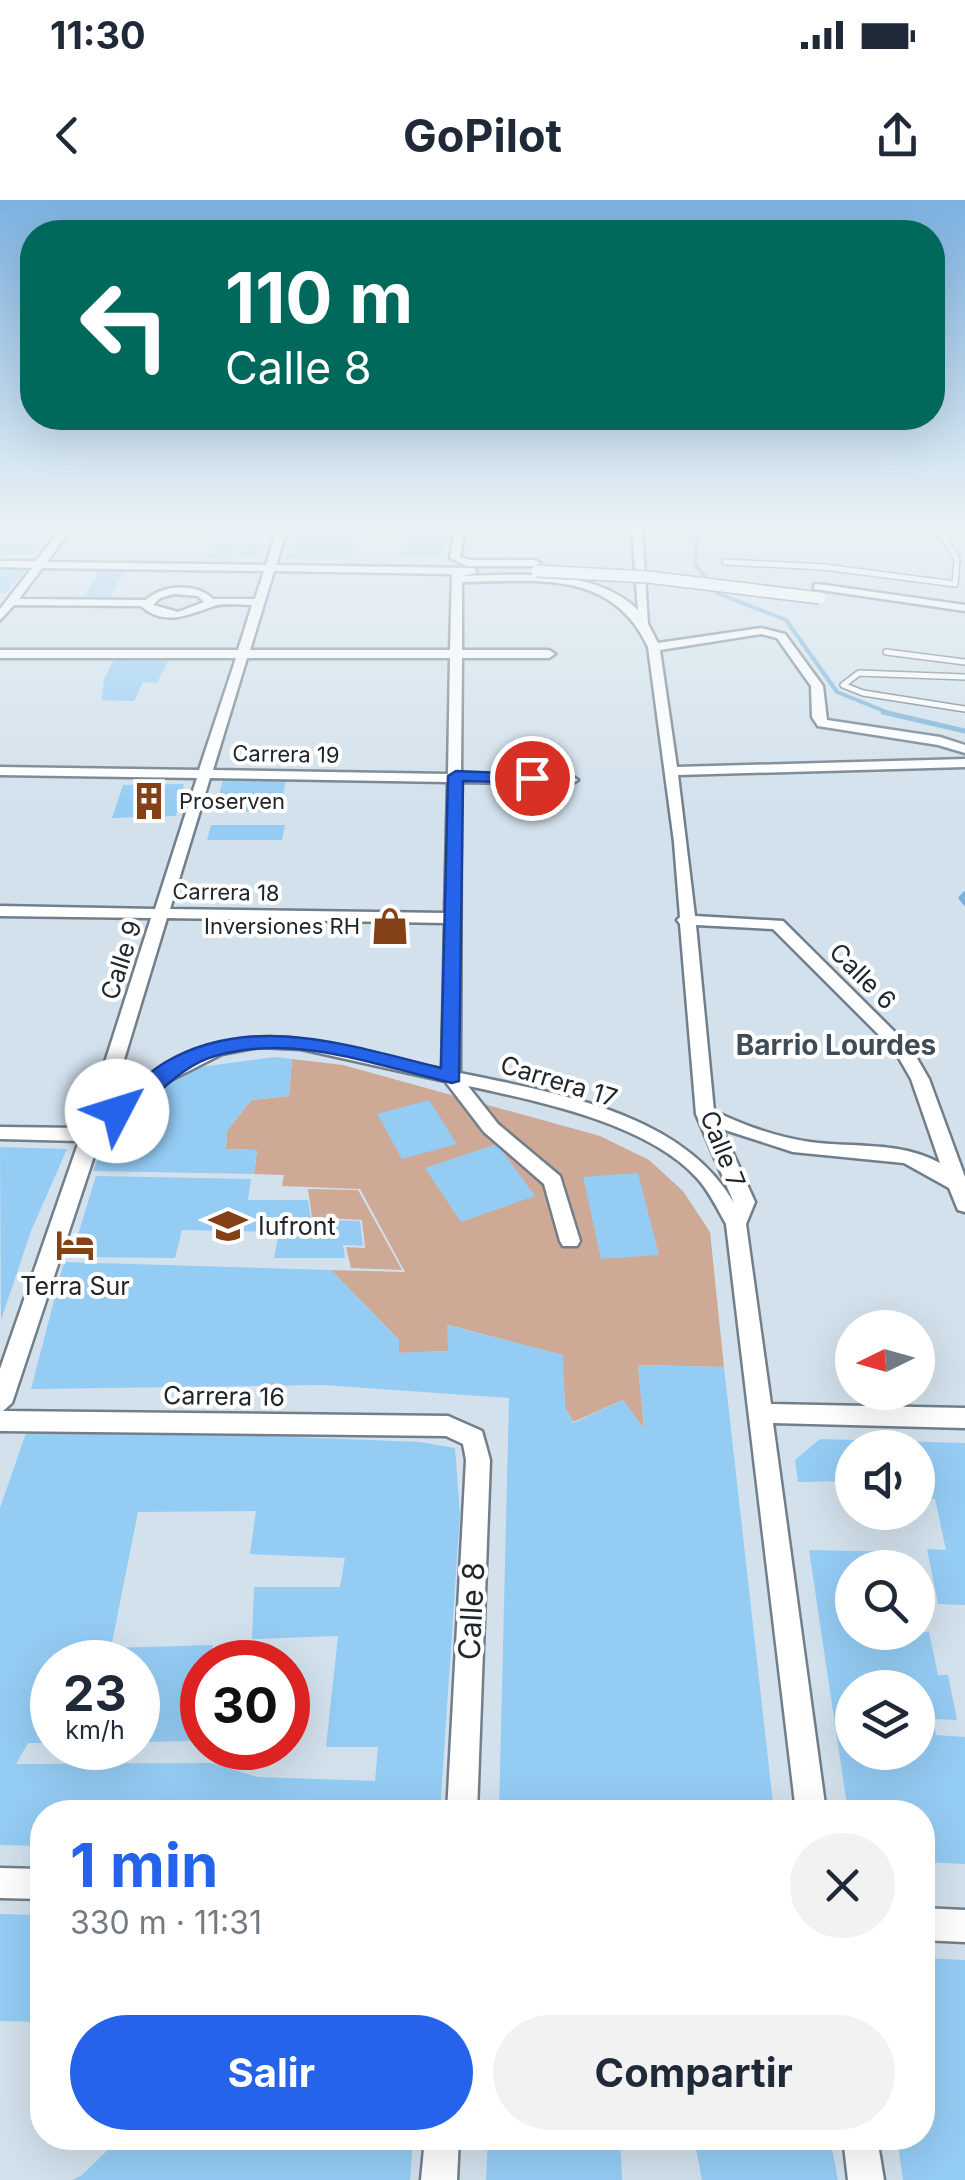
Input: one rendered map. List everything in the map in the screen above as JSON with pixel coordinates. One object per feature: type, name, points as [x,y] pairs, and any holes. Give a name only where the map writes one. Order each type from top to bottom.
[{"type":"street","points":[[168,628],[171,621]]},
{"type":"street","name":"Calle 9","points":[[0,1403],[92,1135],[255,621]]},
{"type":"street","points":[[457,621],[452,1077],[491,1128],[553,1181],[570,1241]]},
{"type":"street","name":"Calle 7","points":[[644,622],[654,646],[681,842],[705,1114],[745,1202],[736,1224],[809,1800]]},
{"type":"street","points":[[654,646],[761,631],[781,636],[817,686],[818,718],[823,723],[965,748]]},
{"type":"street","points":[[155,655],[161,642]]},
{"type":"street","points":[[0,654],[549,654]]},
{"type":"street","points":[[671,771],[965,763]]},
{"type":"street","name":"Carrera 19","points":[[0,771],[571,780]]},
{"type":"street","name":"Carrera 18","points":[[0,911],[452,918]]},
{"type":"street","name":"Calle 6","points":[[685,920],[777,924],[902,1048],[920,1078],[962,1195]]},
{"type":"street","name":"Carrera 17","points":[[92,1135],[171,1068],[208,1051],[266,1040],[318,1044],[530,1095],[650,1137],[698,1167],[736,1224]]},
{"type":"street","points":[[705,1114],[756,1139],[824,1150],[916,1157],[962,1195]]},
{"type":"street","points":[[0,1133],[92,1135]]},
{"type":"street","points":[[761,1413],[965,1418]]},
{"type":"street","name":"Carrera 16","points":[[0,1421],[448,1426]]},
{"type":"street","name":"Calle 8","points":[[448,1426],[474,1438],[478,1460],[463,1800]]},
{"type":"street","points":[[0,1883],[30,1884]]},
{"type":"street","points":[[935,1925],[965,1926]]},
{"type":"street","points":[[440,2180],[441,2150]]},
{"type":"street","points":[[862,2150],[866,2180]]},
{"type":"lane","points":[[886,652],[965,662]]},
{"type":"lane","points":[[965,677],[859,673],[843,686],[965,709]]},
{"type":"shaded area","points":[[292,1059],[343,1065],[600,1136],[649,1160],[683,1191],[710,1232],[724,1367],[638,1365],[644,1429],[623,1400],[573,1422],[565,1407],[562,1355],[448,1325],[448,1351],[399,1353],[399,1340],[331,1270],[405,1272],[360,1189],[282,1186],[284,1175],[254,1174],[257,1150],[226,1149],[227,1131],[251,1100],[289,1096]]},
{"type":"shaded area","points":[[308,1189],[358,1190],[402,1270],[351,1268],[346,1247],[365,1248],[362,1220],[312,1217]]},
{"type":"building","points":[[114,660],[168,661],[157,683],[143,682],[134,701],[102,700],[104,679]]},
{"type":"building","points":[[223,779],[286,779],[280,811],[215,812]]},
{"type":"building","name":"Proserven","points":[[184,784],[176,816],[112,818],[123,785]]},
{"type":"building","points":[[211,825],[285,825],[282,840],[207,840]]},
{"type":"building","points":[[275,1057],[292,1059],[289,1096],[251,1100],[227,1131],[226,1149],[257,1150],[254,1174],[93,1171],[107,1136],[138,1105],[169,1082],[200,1067]]},
{"type":"building","points":[[429,1100],[457,1144],[402,1159],[377,1114]]},
{"type":"building","points":[[497,1144],[535,1196],[461,1222],[425,1168]]},
{"type":"building","points":[[0,1147],[67,1149],[31,1231],[1,1320]]},
{"type":"building","points":[[638,1173],[659,1255],[601,1259],[583,1177]]},
{"type":"building","points":[[96,1176],[251,1179],[248,1200],[308,1200],[311,1220],[360,1221],[363,1246],[343,1245],[345,1258],[274,1258],[279,1232],[182,1230],[175,1258],[71,1257]]},
{"type":"building","points":[[64,1262],[331,1270],[399,1340],[399,1353],[448,1351],[447,1325],[563,1355],[565,1407],[573,1423],[623,1400],[644,1429],[638,1365],[724,1367],[773,1800],[499,1800],[509,1398],[323,1385],[31,1389]]},
{"type":"building","points":[[139,1431],[420,1442],[455,1448],[460,1514],[441,1800],[30,1800],[30,1846],[0,1845],[0,1508],[26,1433]]},
{"type":"building","points":[[820,1439],[835,1439],[835,1481],[798,1482],[795,1460]]},
{"type":"building","points":[[935,1442],[965,1443],[965,1605],[938,1604],[935,1550],[927,1549],[946,1550],[935,1499]]},
{"type":"building","points":[[809,1550],[835,1551],[835,1650],[933,1650],[938,1675],[948,1675],[957,1720],[935,1719],[935,1670],[835,1670],[835,1725]]},
{"type":"building","points":[[180,1646],[180,1741],[160,1742],[160,1647]]},
{"type":"building","points":[[935,1730],[936,1735],[965,1737],[965,1864],[935,1863],[935,1800],[846,1800],[842,1770],[935,1770]]},
{"type":"building","points":[[0,1914],[30,1915],[30,2022],[0,2021]]},
{"type":"building","points":[[935,1959],[965,1960],[965,2180],[903,2180],[899,2150],[935,2150]]},
{"type":"building","points":[[108,2150],[412,2150],[410,2180],[72,2180]]},
{"type":"building","points":[[487,2150],[621,2150],[622,2180],[486,2180]]},
{"type":"building","points":[[696,2150],[832,2150],[838,2180],[702,2180]]},
{"type":"waterway","points":[[787,621],[837,692],[891,714]]},
{"type":"waterway","points":[[883,712],[891,714]]},
{"type":"waterway","points":[[891,714],[965,731]]},
{"type":"waterway","points":[[965,894],[961,898],[965,903]]},
{"type":"place","name":"Proserven","points":[[149,801]]},
{"type":"place","name":"Inversiones RH","points":[[390,926]]},
{"type":"place","name":"Iufront","points":[[228,1226]]},
{"type":"place","name":"Terra Sur","points":[[75,1245]]},
{"type":"district","name":"Barrio Lourdes","points":[[836,1045]]},
{"type":"route","points":[[117,1111],[171,1068],[208,1051],[266,1040],[318,1044],[452,1077],[456,776],[532,778]]}]
